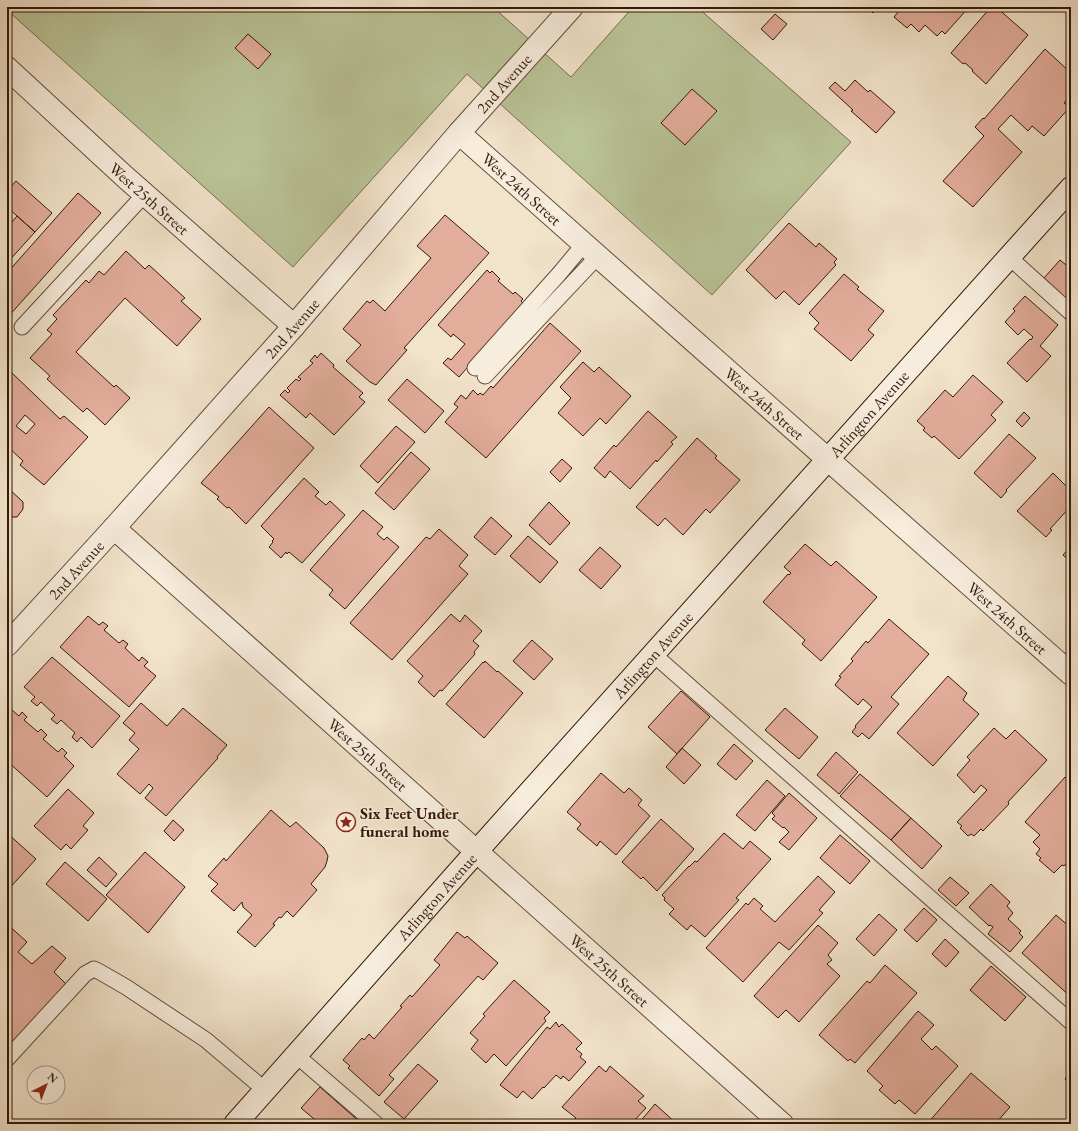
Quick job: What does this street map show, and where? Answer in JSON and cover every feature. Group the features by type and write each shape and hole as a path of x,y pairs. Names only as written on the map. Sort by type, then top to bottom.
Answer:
{"street":[{"name":"2nd Avenue","path":"7,645 114,528 294,326 459,133 572,7"},
{"name":"West 25th Street","path":"7,68 145,194 294,326"},
{"name":"West 24th Street","path":"459,133 1071,674"},
{"name":"Arlington Avenue","path":"235,1124 476,852 1071,188"},
{"name":"West 25th Street","path":"114,528 782,1124"}],"lane":[{"path":"22,327 145,194"},
{"path":"480,372 591,250"},
{"path":"1009,258 1071,313"},
{"path":"653,654 1071,1022"},
{"path":"8,1055 84,974 94,969 126,987 206,1040 265,1090"},
{"path":"296,1054 376,1124"}],"green space":[{"path":"7,7 493,7 571,77 633,7 697,7 851,142 712,295 467,74 293,267 7,10"}],"building":[{"path":"867,7 878,7 873,13"},
{"path":"901,7 969,7 945,34 942,31 937,36 925,25 919,32 911,24 907,28 894,17"},
{"path":"991,7 996,7 1028,35 986,84 972,71 973,70 965,63 963,64 951,53"},
{"path":"775,14 787,24 773,40 761,29"},
{"path":"248,34 271,54 258,69 235,48"},
{"path":"1045,49 1071,73 1071,95 1064,103 1070,107 1044,136 1032,126 1028,131 1011,115 998,129 1022,152 973,207 943,181 984,136 975,127 983,118 984,119"},
{"path":"855,80 868,92 870,90 895,112 876,133 851,111 853,110 829,88 835,82 845,91"},
{"path":"692,89 717,111 685,145 661,123"},
{"path":"16,181 52,213 35,232 7,207 7,191"},
{"path":"78,193 101,213 7,318 7,273"},
{"path":"445,215 489,253 404,348 407,350 376,385 370,382 346,361 361,345 343,329 367,301 370,303 373,300 385,311 431,258 417,246"},
{"path":"17,216 35,232 7,263 7,228"},
{"path":"789,223 816,247 819,243 837,259 834,262 836,265 799,305 784,291 776,299 746,270"},
{"path":"126,251 145,269 149,265 185,298 181,301 201,319 177,346 125,298 76,352 114,387 116,385 130,398 105,425 87,408 83,412 47,379 50,376 30,358 52,334 47,330 57,319 53,315 86,280 89,283 99,271 104,275"},
{"path":"1060,260 1071,269 1071,303 1044,278"},
{"path":"487,270 490,273 492,271 500,279 498,281 513,294 515,292 523,299 521,301 524,304 459,377 443,363 448,358 451,360 465,344 453,334 451,337 438,325"},
{"path":"844,274 859,287 857,289 884,311 868,330 874,335 851,361 814,329 819,323 809,313"},
{"path":"1025,296 1058,325 1040,346 1051,356 1027,382 1007,363 1033,337 1024,329 1018,335 1005,322 1015,311 1013,309"},
{"path":"550,323 581,351 486,458 445,422 458,407 454,404 461,395 466,399 473,390 478,395 480,393 483,395 491,386 493,388"},
{"path":"321,353 334,365 333,367 363,393 359,397 365,402 334,435 310,413 306,418 280,395 285,390 288,393 290,391 287,388 296,379 299,381 301,379 298,377 313,363 310,361 315,355 317,358"},
{"path":"583,362 594,372 599,367 631,396 606,424 600,418 583,436 558,413 571,398 560,387"},
{"path":"7,371 10,373 11,372 60,419 64,416 88,437 44,485 20,465 23,461 7,446","holes":["25,415 35,424 26,434 16,426"]},
{"path":"973,375 1003,402 991,415 996,420 959,459 934,436 932,438 923,430 925,428 917,421 945,390 953,397"},
{"path":"407,379 444,411 425,433 388,400"},
{"path":"269,407 314,448 246,524 229,507 227,508 217,499 219,497 201,483"},
{"path":"648,411 677,437 671,442 673,444 657,462 656,460 630,489 610,471 605,478 594,468 614,445 616,447"},
{"path":"1024,412 1030,418 1022,427 1016,421"},
{"path":"396,426 415,442 378,483 360,466"},
{"path":"1009,434 1036,458 1006,490 1007,491 1001,498 974,473"},
{"path":"697,438 717,456 715,458 740,480 710,513 706,509 683,535 665,518 658,526 636,507"},
{"path":"411,452 430,469 394,510 375,493"},
{"path":"562,459 572,468 560,482 550,472"},
{"path":"1053,473 1067,487 1071,483 1071,506 1050,529 1052,530 1046,537 1017,511"},
{"path":"304,478 319,492 315,496 326,505 330,501 345,515 302,563 289,552 287,554 286,552 281,558 269,547 274,539 261,526"},
{"path":"7,487 23,502 23,509 17,517 9,517 7,519"},
{"path":"549,502 570,523 550,545 529,525"},
{"path":"363,510 383,527 377,534 384,540 387,537 399,547 345,609 329,595 333,590 310,570"},
{"path":"491,517 512,536 495,555 474,537"},
{"path":"439,529 468,555 459,566 468,574 392,660 350,623 426,537 430,539"},
{"path":"528,536 558,562 540,583 510,556"},
{"path":"805,544 831,566 836,561 877,597 821,661 802,644 805,640 763,602 788,574 789,575 791,573 784,567"},
{"path":"1071,546 1071,562 1063,555"},
{"path":"600,547 621,566 601,589 579,570"},
{"path":"451,614 460,622 465,615 482,631 473,641 479,646 474,652 475,654 442,691 440,690 434,697 418,682 423,676 407,661"},
{"path":"88,616 99,625 103,622 108,626 104,630 119,643 123,640 128,644 125,648 139,661 142,657 148,662 144,666 156,676 129,707 60,647"},
{"path":"889,619 929,654 891,697 899,704 869,739 862,733 858,737 852,732 856,727 855,726 872,707 863,699 858,705 835,685 841,677 839,676 853,661 851,659 866,641 868,643"},
{"path":"532,640 553,659 534,680 513,661"},
{"path":"52,657 120,716 92,748 81,737 77,742 72,737 75,733 61,720 57,724 51,719 55,715 41,702 37,706 31,701 35,697 24,687"},
{"path":"485,661 523,693 484,738 446,704"},
{"path":"948,676 967,693 963,700 979,714 933,766 897,733"},
{"path":"681,691 710,717 677,754 648,727"},
{"path":"141,703 167,726 183,708 227,745 217,757 218,758 166,816 145,798 153,788 149,784 140,794 117,774 139,749 129,740 135,733 123,723"},
{"path":"7,706 19,716 22,712 27,717 24,720 38,732 41,729 47,735 43,739 58,752 62,748 67,753 64,756 74,766 47,797 7,761"},
{"path":"785,708 818,737 799,759 765,730"},
{"path":"994,728 1006,739 1015,730 1047,760 1008,802 1009,804 983,831 981,829 974,836 971,834 968,836 960,828 962,826 957,822 987,790 981,785 974,793 957,775 970,760 967,757"},
{"path":"734,744 753,761 736,780 717,764"},
{"path":"682,748 701,765 684,784 666,767"},
{"path":"836,752 858,772 839,794 817,775"},
{"path":"601,773 624,793 629,788 642,800 638,805 650,816 616,855 600,841 597,846 577,829 581,824 567,812"},
{"path":"860,774 911,818 891,840 840,796"},
{"path":"1065,777 1071,782 1071,858 1064,866 1062,865 1054,873 1039,860 1041,858 1036,854 1040,849 1033,842 1040,835 1025,822"},
{"path":"767,780 785,796 755,831 736,815"},
{"path":"68,789 94,813 83,826 88,830 71,849 66,844 61,850 34,826"},
{"path":"789,793 817,818 789,850 779,842 789,832 772,819 775,816 772,813"},
{"path":"271,810 290,827 296,822 324,848 328,856 325,867 311,884 317,890 293,917 287,911 281,918 279,917 273,924 275,925 255,947 237,932 252,915 243,907 242,902 234,911 211,891 218,884 208,876 224,858 226,861"},
{"path":"911,818 942,846 922,869 891,840"},
{"path":"661,819 694,849 657,891 643,877 641,879 622,862"},
{"path":"173,820 184,830 174,841 164,831"},
{"path":"7,833 36,859 7,891"},
{"path":"724,833 743,849 750,841 771,859 736,898 739,900 705,937 691,925 687,930 669,914 674,909 664,900 665,898 662,895 689,866 695,861 697,862"},
{"path":"840,835 870,861 850,884 820,858"},
{"path":"145,852 185,887 148,933 106,895"},
{"path":"99,857 117,874 106,887 87,870"},
{"path":"65,862 107,899 88,921 46,884"},
{"path":"818,876 835,892 819,910 823,913 789,950 779,942 743,982 706,948 746,903 748,905 754,898 763,906 760,909 775,922"},
{"path":"950,877 969,893 956,906 938,890"},
{"path":"991,884 1010,902 1007,906 1013,913 1008,919 1021,931 1019,933 1023,937 1010,952 988,934 993,927 990,925 989,926 969,907"},
{"path":"924,908 937,920 917,942 904,930"},
{"path":"879,914 897,930 874,956 856,939"},
{"path":"1056,915 1071,928 1071,997 1022,953"},
{"path":"7,924 27,942 18,952 32,964 52,946 66,958 54,972 68,986 13,1047 7,1041"},
{"path":"818,925 838,943 828,955 832,960 827,964 840,976 799,1022 786,1010 778,1018 754,996"},
{"path":"457,932 465,938 467,936 498,963 483,980 478,976 389,1075 394,1079 379,1096 348,1068 350,1066 343,1060 362,1038 364,1040 369,1034 374,1039 402,1007 400,1006 410,995 412,997 440,965 434,960"},
{"path":"945,939 959,952 946,967 932,954"},
{"path":"885,965 917,993 855,1063 850,1059 848,1061 819,1035 867,981 870,983"},
{"path":"991,966 1026,997 1005,1021 970,990"},
{"path":"514,980 550,1012 544,1018 546,1021 506,1066 494,1054 486,1063 471,1049 478,1040 470,1033 485,1016 483,1014"},
{"path":"918,1011 934,1025 921,1039 932,1050 936,1046 958,1066 915,1114 899,1100 895,1104 879,1090 883,1086 867,1071"},
{"path":"556,1022 559,1027 562,1024 582,1043 576,1049 582,1054 580,1057 586,1062 569,1081 563,1076 561,1079 556,1075 532,1099 523,1091 517,1098 500,1085 547,1027 550,1029"},
{"path":"418,1064 438,1081 404,1119 384,1102"},
{"path":"599,1066 606,1072 610,1066 644,1096 638,1101 646,1108 631,1124 571,1123 576,1118 562,1107"},
{"path":"1071,1072 1071,1085 1065,1079"},
{"path":"971,1073 1010,1107 995,1124 927,1124"},
{"path":"320,1087 362,1124 320,1124 301,1108"},
{"path":"655,1104 677,1124 638,1124"}],"place":[{"name":"Six Feet Under funeral home","path":"346,822"}]}
